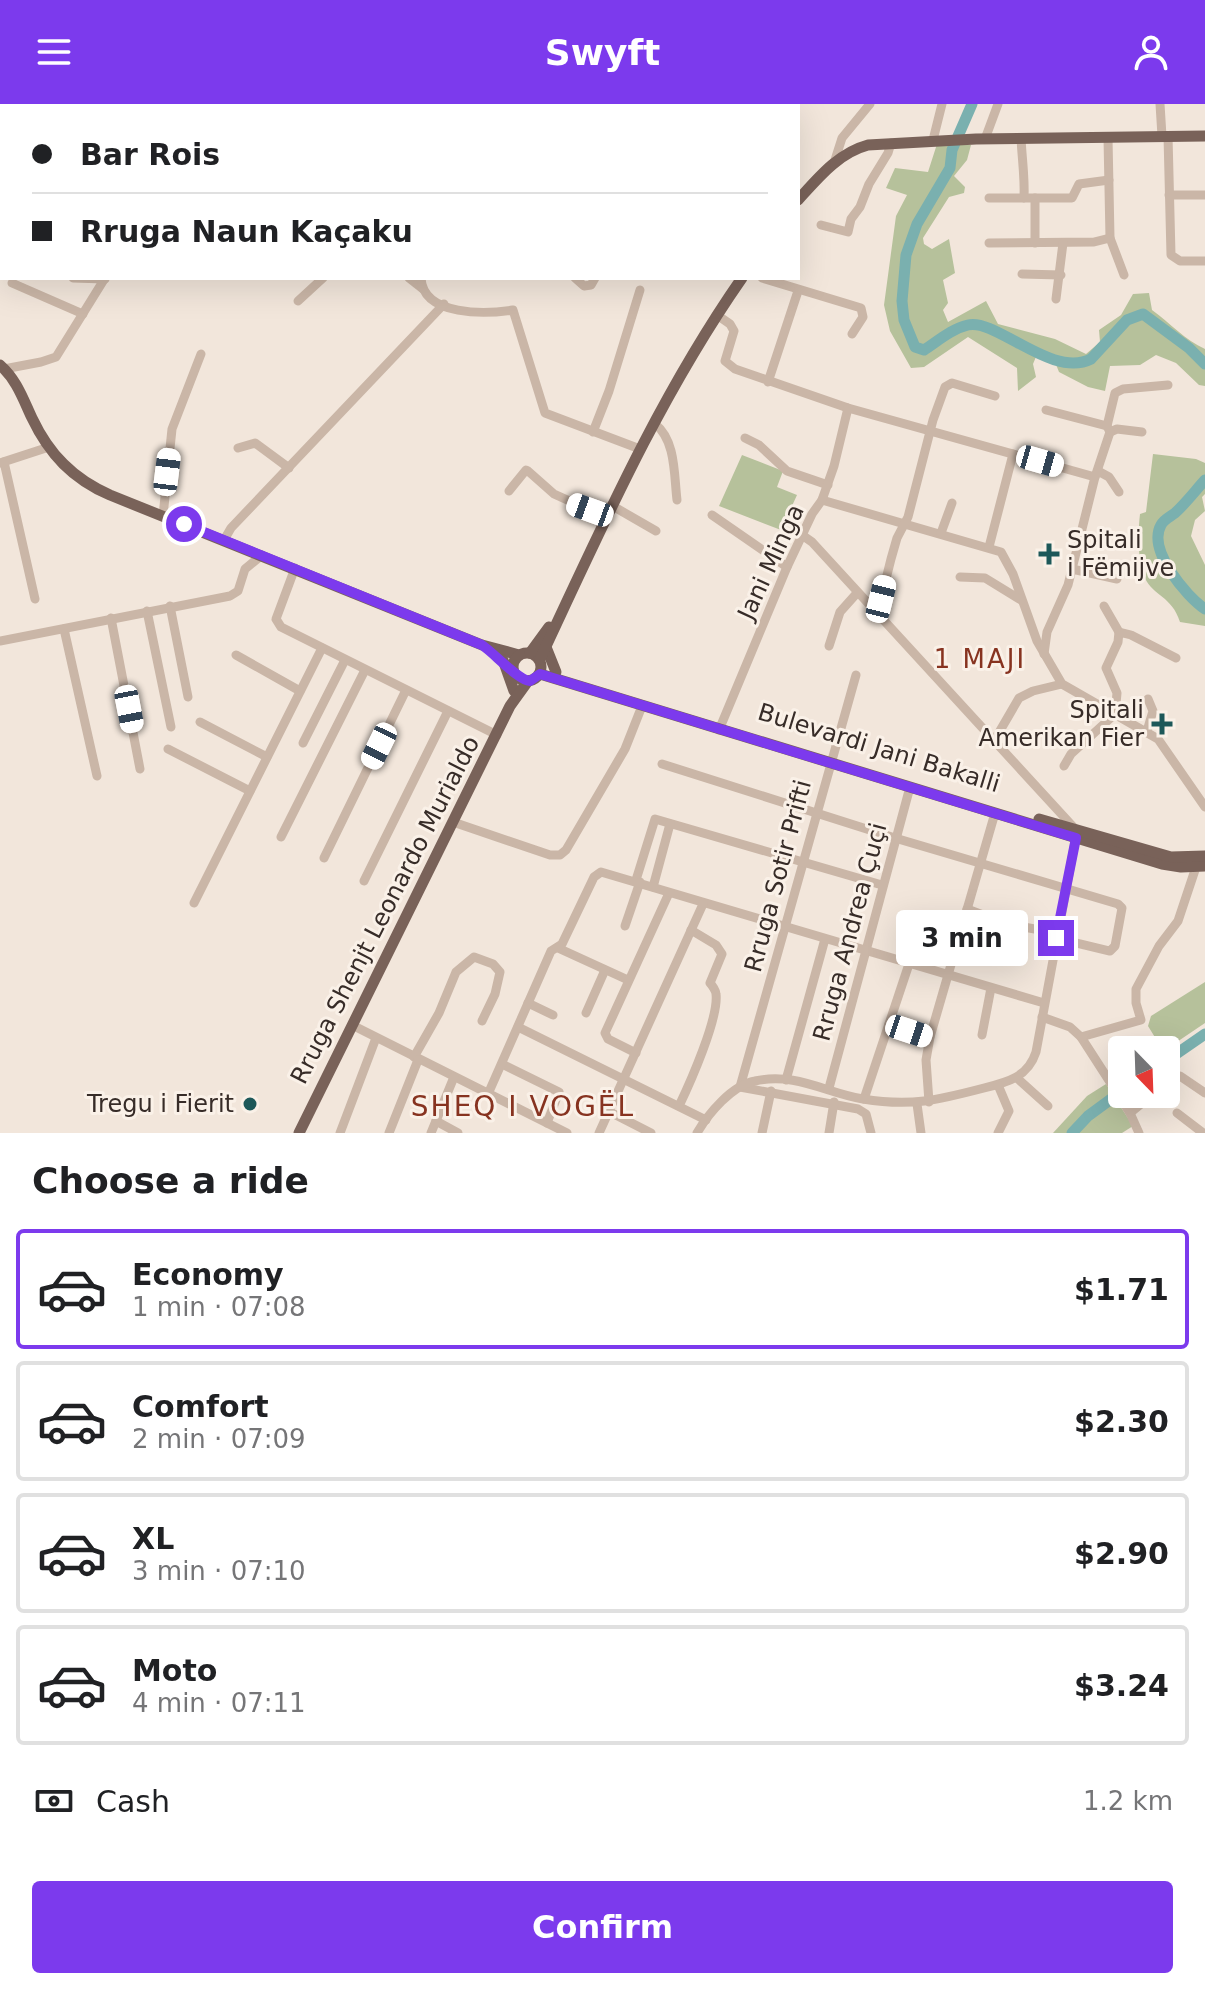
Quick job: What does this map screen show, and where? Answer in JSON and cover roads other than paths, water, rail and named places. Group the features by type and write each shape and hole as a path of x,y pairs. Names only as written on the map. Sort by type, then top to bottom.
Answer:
{"main road":[{"path":"800,198 834,163 860,147 935,140 1205,136"},
{"path":"482,645 528,681 534,662 640,449 717,315 741,280"},
{"path":"2,367 18,387 49,447 85,483 482,645 534,662"},
{"path":"534,662 546,647 559,614"},
{"path":"546,647 556,672"},
{"path":"503,660 514,691"},
{"name":"Rruga Shenjt Leonardo Murialdo","path":"299,1133 497,735 514,691 514,662 534,662"},
{"name":"Bulevardi Jani Bakalli","path":"534,662 642,706 720,726"},
{"name":"Bulevardi Jani Bakalli","path":"534,662 720,726 1077,834 1162,864 1200,866"},
{"name":"Rruga Shenjt Leonardo Murialdo","path":"510,706 528,681"},
{"name":"Bulevardi Jani Bakalli","path":"830,759 995,813 1171,857 1205,856"}],"street":[{"path":"834,163 842,138 870,104"},
{"path":"935,140 942,104"},
{"path":"980,139 998,104"},
{"path":"1160,104 1165,136 1171,255 1180,261 1205,261"},
{"path":"1021,138 1022,164 1035,243"},
{"path":"1108,138 1110,238 1124,275"},
{"path":"821,225 848,232 851,219 891,143"},
{"path":"989,198 1072,198 1079,184 1109,180"},
{"path":"1169,195 1205,195"},
{"path":"989,243 1094,242 1110,238"},
{"path":"1056,299 1063,243"},
{"path":"1022,274 1061,275"},
{"path":"2,367 56,357 104,280"},
{"path":"298,301 321,280"},
{"path":"412,280 444,304 466,313 513,310 545,413 640,449"},
{"path":"421,280 423,289"},
{"path":"577,280 584,286 591,285 594,280"},
{"path":"768,280 861,308 863,317 852,334"},
{"path":"12,283 83,314"},
{"path":"593,432 640,290"},
{"path":"768,382 798,291"},
{"path":"224,540 231,528 444,304"},
{"path":"717,315 734,331 725,356 726,363 735,369 848,408 1109,477 1119,492"},
{"path":"163,516 172,429 201,354"},
{"path":"877,615 891,559 918,483 940,395 948,384 995,396"},
{"path":"1044,654 1049,625 1063,599 1072,569 1116,391 1168,385"},
{"name":"Jani Minga","path":"720,726 787,567 822,500 848,408"},
{"path":"1046,410 1108,429 1142,432"},
{"path":"655,424 669,443 677,500"},
{"path":"745,438 759,445 793,475 828,485"},
{"path":"238,448 255,443 289,468"},
{"path":"35,599 2,462 49,447"},
{"path":"989,547 1013,454"},
{"path":"509,491 526,470 554,494 605,517"},
{"path":"822,500 989,547 1005,555 1044,654 1062,684 1147,731 1165,747 1205,807"},
{"path":"941,533 952,503"},
{"path":"611,505 656,531"},
{"path":"712,515 787,567"},
{"path":"697,1133 740,1087 757,1080 786,1080 829,1088 864,1099 917,1104 1017,1078 1034,1059 1077,834 802,535"},
{"path":"0,641 235,594 245,569 262,555"},
{"path":"295,568 276,623 286,631 497,735"},
{"path":"1072,569 1117,579"},
{"path":"960,577 985,578 1021,600"},
{"path":"829,646 840,612 857,593"},
{"path":"170,606 188,697"},
{"path":"1064,766 1071,754 1115,714 1117,693 1106,668 1118,642 1119,632 1104,606"},
{"path":"147,611 171,727"},
{"path":"111,618 140,769"},
{"path":"64,629 97,776"},
{"path":"1119,632 1176,658"},
{"path":"194,903 322,648"},
{"path":"236,655 300,691"},
{"path":"303,743 345,660"},
{"path":"281,837 365,670"},
{"name":"Rruga Sotir Prifti","path":"740,1087 856,675"},
{"path":"994,741 1019,698 1062,684"},
{"path":"324,858 406,690"},
{"path":"1147,731 1153,711 1148,699"},
{"path":"453,822 550,855 564,853 625,749 642,706"},
{"path":"364,881 448,711"},
{"path":"200,722 267,757"},
{"path":"168,749 250,791"},
{"path":"662,764 895,838 1066,886 1118,904 1122,911 1115,946 1110,951 1007,924 967,909"},
{"name":"Rruga Andrea Çuçi","path":"829,1088 910,787"},
{"path":"929,1102 926,1060 930,1037 995,813"},
{"path":"625,926 655,819 882,885"},
{"path":"653,887 670,824"},
{"path":"1081,1037 1141,1020 1136,989 1159,946 1178,921 1200,866"},
{"path":"488,1094 551,951 558,948 597,874 605,871 703,904 1044,1003"},
{"path":"636,1053 605,1036 669,893"},
{"path":"599,1133 703,904"},
{"path":"679,1106 695,1072 710,1024 716,995 710,983 722,954 716,945 691,930"},
{"path":"786,1080 825,939"},
{"path":"558,948 628,980"},
{"path":"389,1133 416,1058 456,972 474,957 493,964 500,972 495,994 482,1021"},
{"path":"864,1099 909,964"},
{"path":"586,1013 605,970"},
{"path":"982,1035 991,988"},
{"path":"528,1003 553,1015"},
{"path":"1042,1017 1070,1027 1081,1037 1139,1133"},
{"path":"889,1024 930,1037"},
{"path":"352,1025 567,1133"},
{"path":"518,1027 706,1120"},
{"path":"340,1133 376,1038"},
{"path":"502,1064 559,1092 547,1123"},
{"path":"1180,1076 1205,1093"},
{"path":"431,1133 454,1077"},
{"path":"1017,1078 1048,1106"},
{"path":"998,1085 1009,1114 998,1133"},
{"path":"740,1087 834,1102 863,1110 871,1133"},
{"path":"762,1133 771,1091"},
{"path":"829,1133 834,1102"},
{"path":"917,1104 921,1133"},
{"path":"1128,1111 1132,1108"},
{"path":"610,1112 651,1133"},
{"path":"1177,1113 1203,1133"},
{"path":"436,1121 458,1133"}],"waterway":[{"path":"972,104 952,150 950,168 917,224 906,255 902,301 904,320 915,347 924,350 956,329 980,325 1042,355 1076,363 1091,359 1127,320 1143,314 1189,348 1205,364"},
{"path":"1205,480 1164,521 1158,535 1159,547 1171,572 1205,609"},
{"path":"1180,1051 1205,1034"},
{"path":"1072,1133 1108,1101"}],"place":[{"name":"Spitali i Fëmijve","path":"1049,554"},
{"name":"Spitali Amerikan Fier","path":"1162,724"},
{"name":"Tregu i Fierit","path":"250,1104"}],"district":[{"name":"1 MAJI","path":"980,659"},
{"name":"SHEQ I VOGËL","path":"523,1106"}]}
